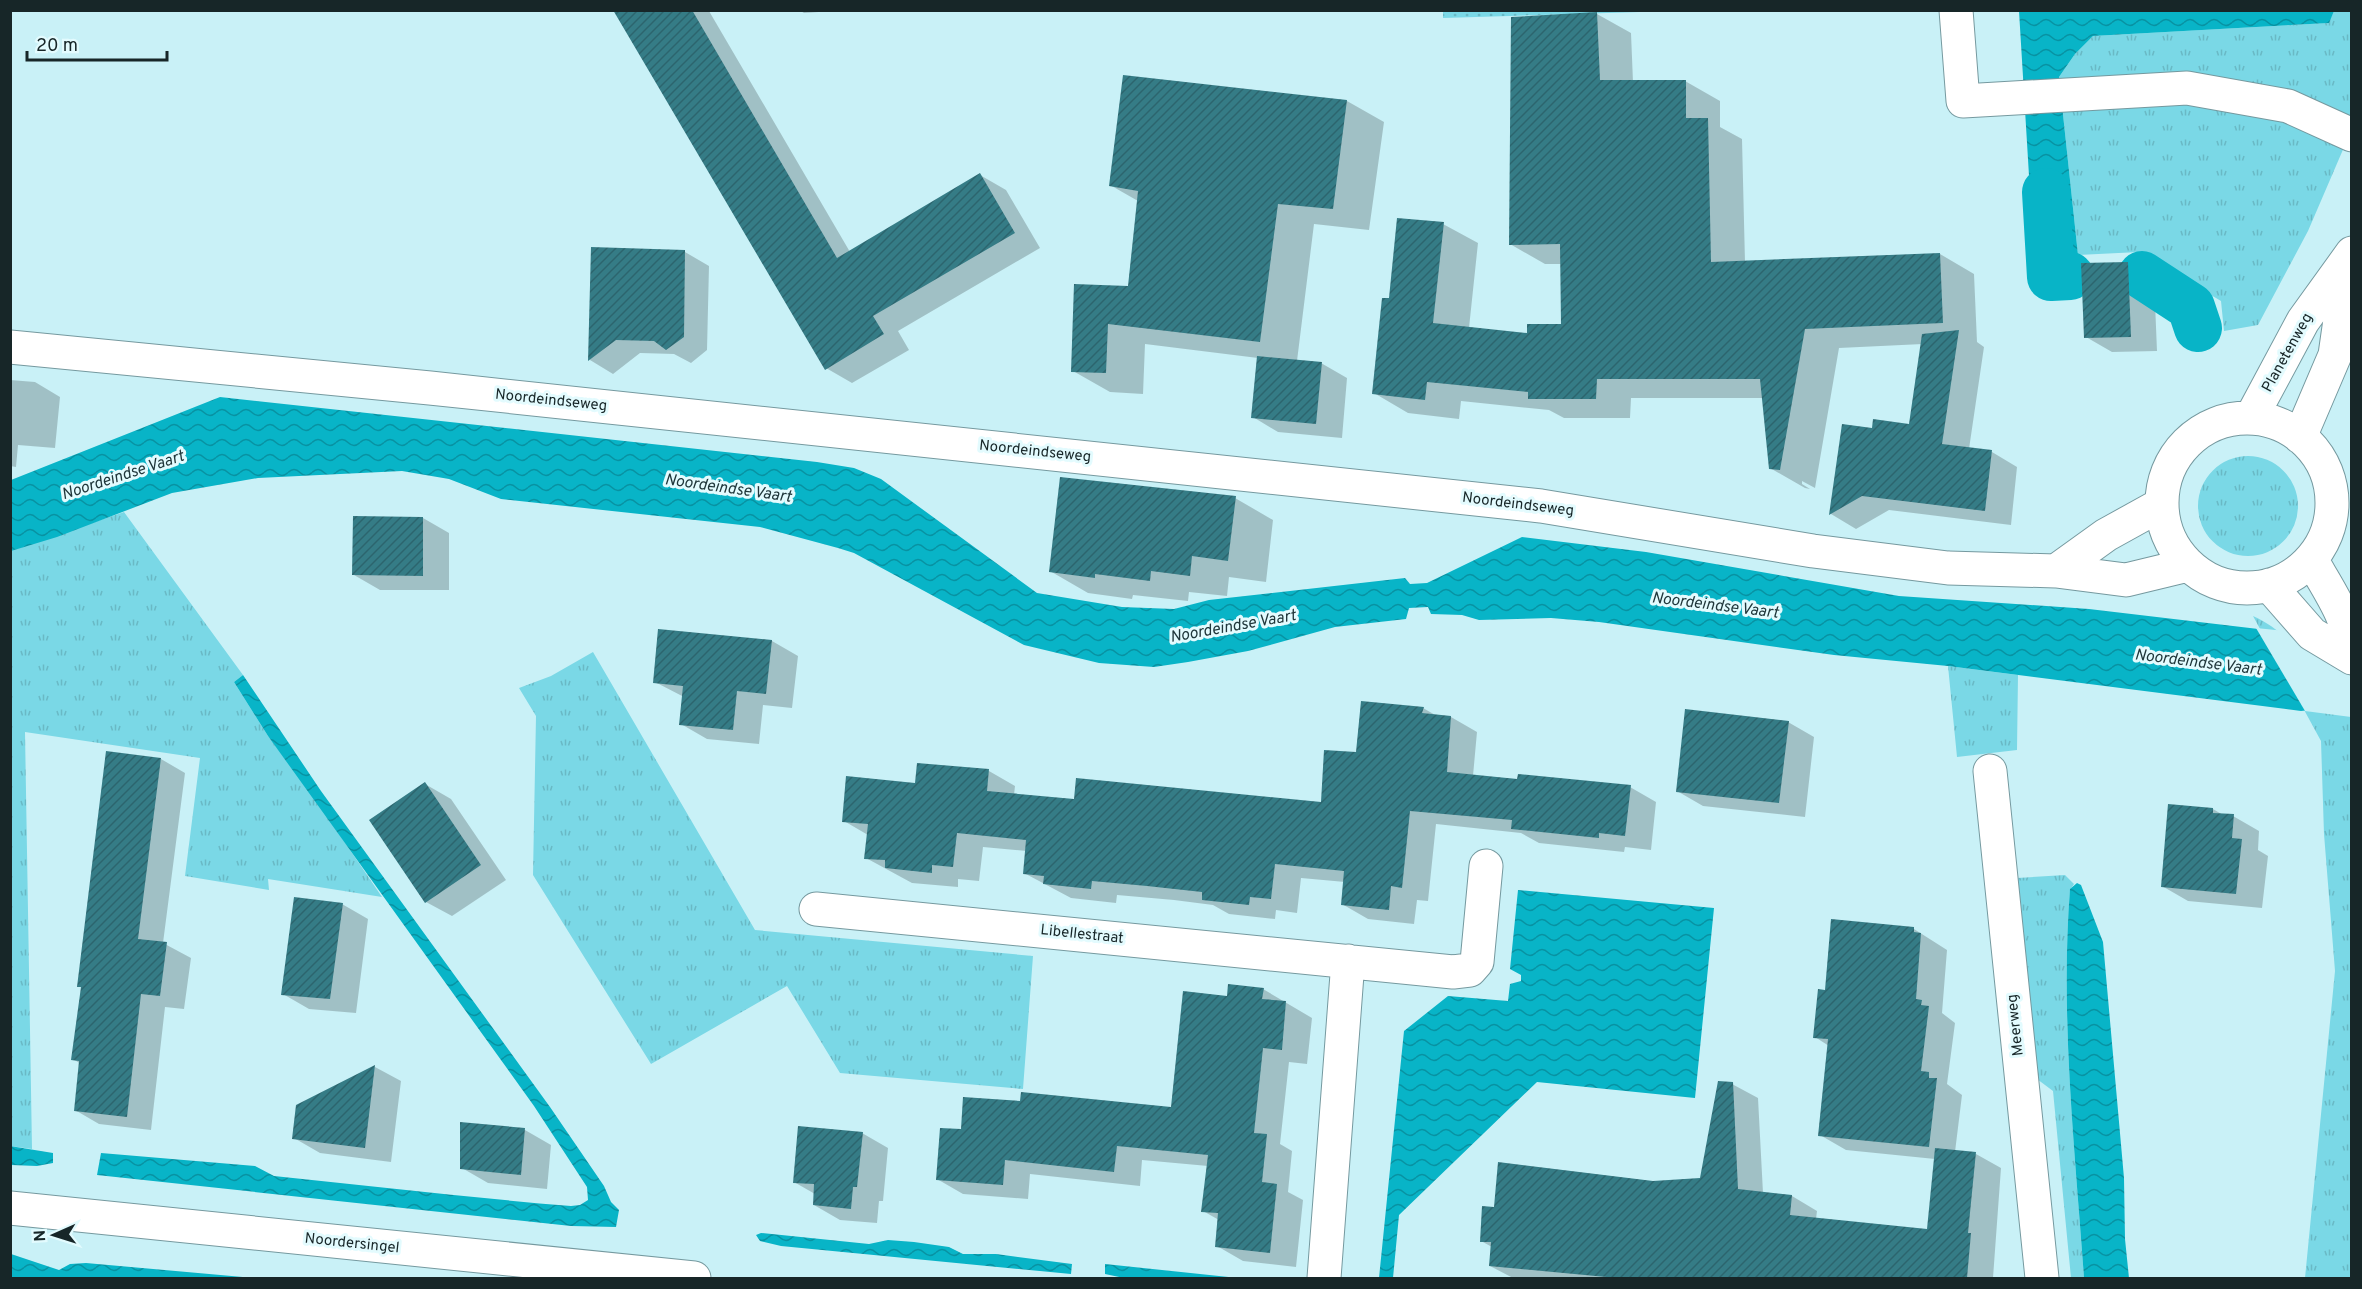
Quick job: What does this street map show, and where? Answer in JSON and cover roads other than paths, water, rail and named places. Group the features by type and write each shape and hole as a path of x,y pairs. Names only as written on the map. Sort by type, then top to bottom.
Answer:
{"street":[{"path":"1956,10 1963,101 2086,92 2187,88 2288,106 2352,135"},
{"name":"Planetenweg","path":"2251,418 2303,321 2350,256"},
{"name":"Planetenweg","path":"2300,437 2335,355 2350,256"},
{"name":"Noordeindseweg","path":"10,347 430,388 1541,506 1813,551 1948,568 2056,571 2126,580 2188,565"},
{"path":"2251,418 2277,424 2300,437 2321,463 2332,496 2327,529 2321,545 2311,559 2292,575 2269,585 2244,588 2220,584 2188,565 2169,537 2162,504 2167,474 2174,460 2194,437 2221,422 2251,418"},
{"path":"2056,571 2106,535 2162,504"},
{"path":"2311,559 2341,612 2351,650"},
{"path":"2269,585 2312,634 2351,650"},
{"name":"Meerweg","path":"1989,771 2043,1278"},
{"name":"Libellestraat","path":"816,909 1453,972 1470,970 1478,963 1486,866"},
{"path":"1324,1275 1348,961"},
{"name":"Noordersingel","path":"10,1208 694,1278"}],"water":[{"path":"2019,11 2334,11 2329,23 2093,36 2075,54 2059,77 2078,255 2034,258"},
{"name":"Noordeindse Vaart","path":"220,397 817,462 854,468 881,479 1037,593 1122,607 1174,609 1209,600 1405,578 1410,584 1427,583 1522,537 1646,552 1899,596 2089,609 2351,640 2310,710 2301,711 1948,666 1834,655 1599,622 1551,618 1479,620 1462,615 1431,614 1428,607 1409,608 1406,619 1335,627 1248,651 1188,662 1154,667 1099,663 1024,645 854,553 838,548 760,527 501,499 449,479 402,471 258,478 172,493 57,537 11,551 11,480"},
{"path":"243,675 321,791 550,1107 604,1186 611,1202 619,1210 616,1227 571,1226 97,1175 101,1153 255,1166 274,1176 497,1199 571,1206 580,1205 588,1200 587,1187 534,1106 268,736 234,682"},
{"path":"2077,883 2081,885 2103,942 2124,1178 2125,1239 2129,1278 2084,1278 2070,1084 2067,986 2070,889"},
{"path":"1518,890 1714,908 1695,1098 1537,1082 1399,1215 1393,1278 1379,1278 1404,1031 1448,996 1508,1001 1510,984 1521,981 1521,975 1510,969"},
{"path":"10,1146 53,1153 53,1163 37,1166 11,1165"},
{"path":"761,1233 869,1244 888,1240 914,1242 949,1247 963,1254 996,1254 1072,1264 1071,1274 781,1246 760,1241 756,1235"},
{"path":"11,1254 59,1270 70,1264 86,1263 254,1278 11,1278"},
{"path":"1105,1264 1238,1278 1124,1278 1105,1274"}],"waterway":[{"path":"2046,192 2051,277 2070,276"},
{"path":"2142,275 2191,307 2198,328"}]}
